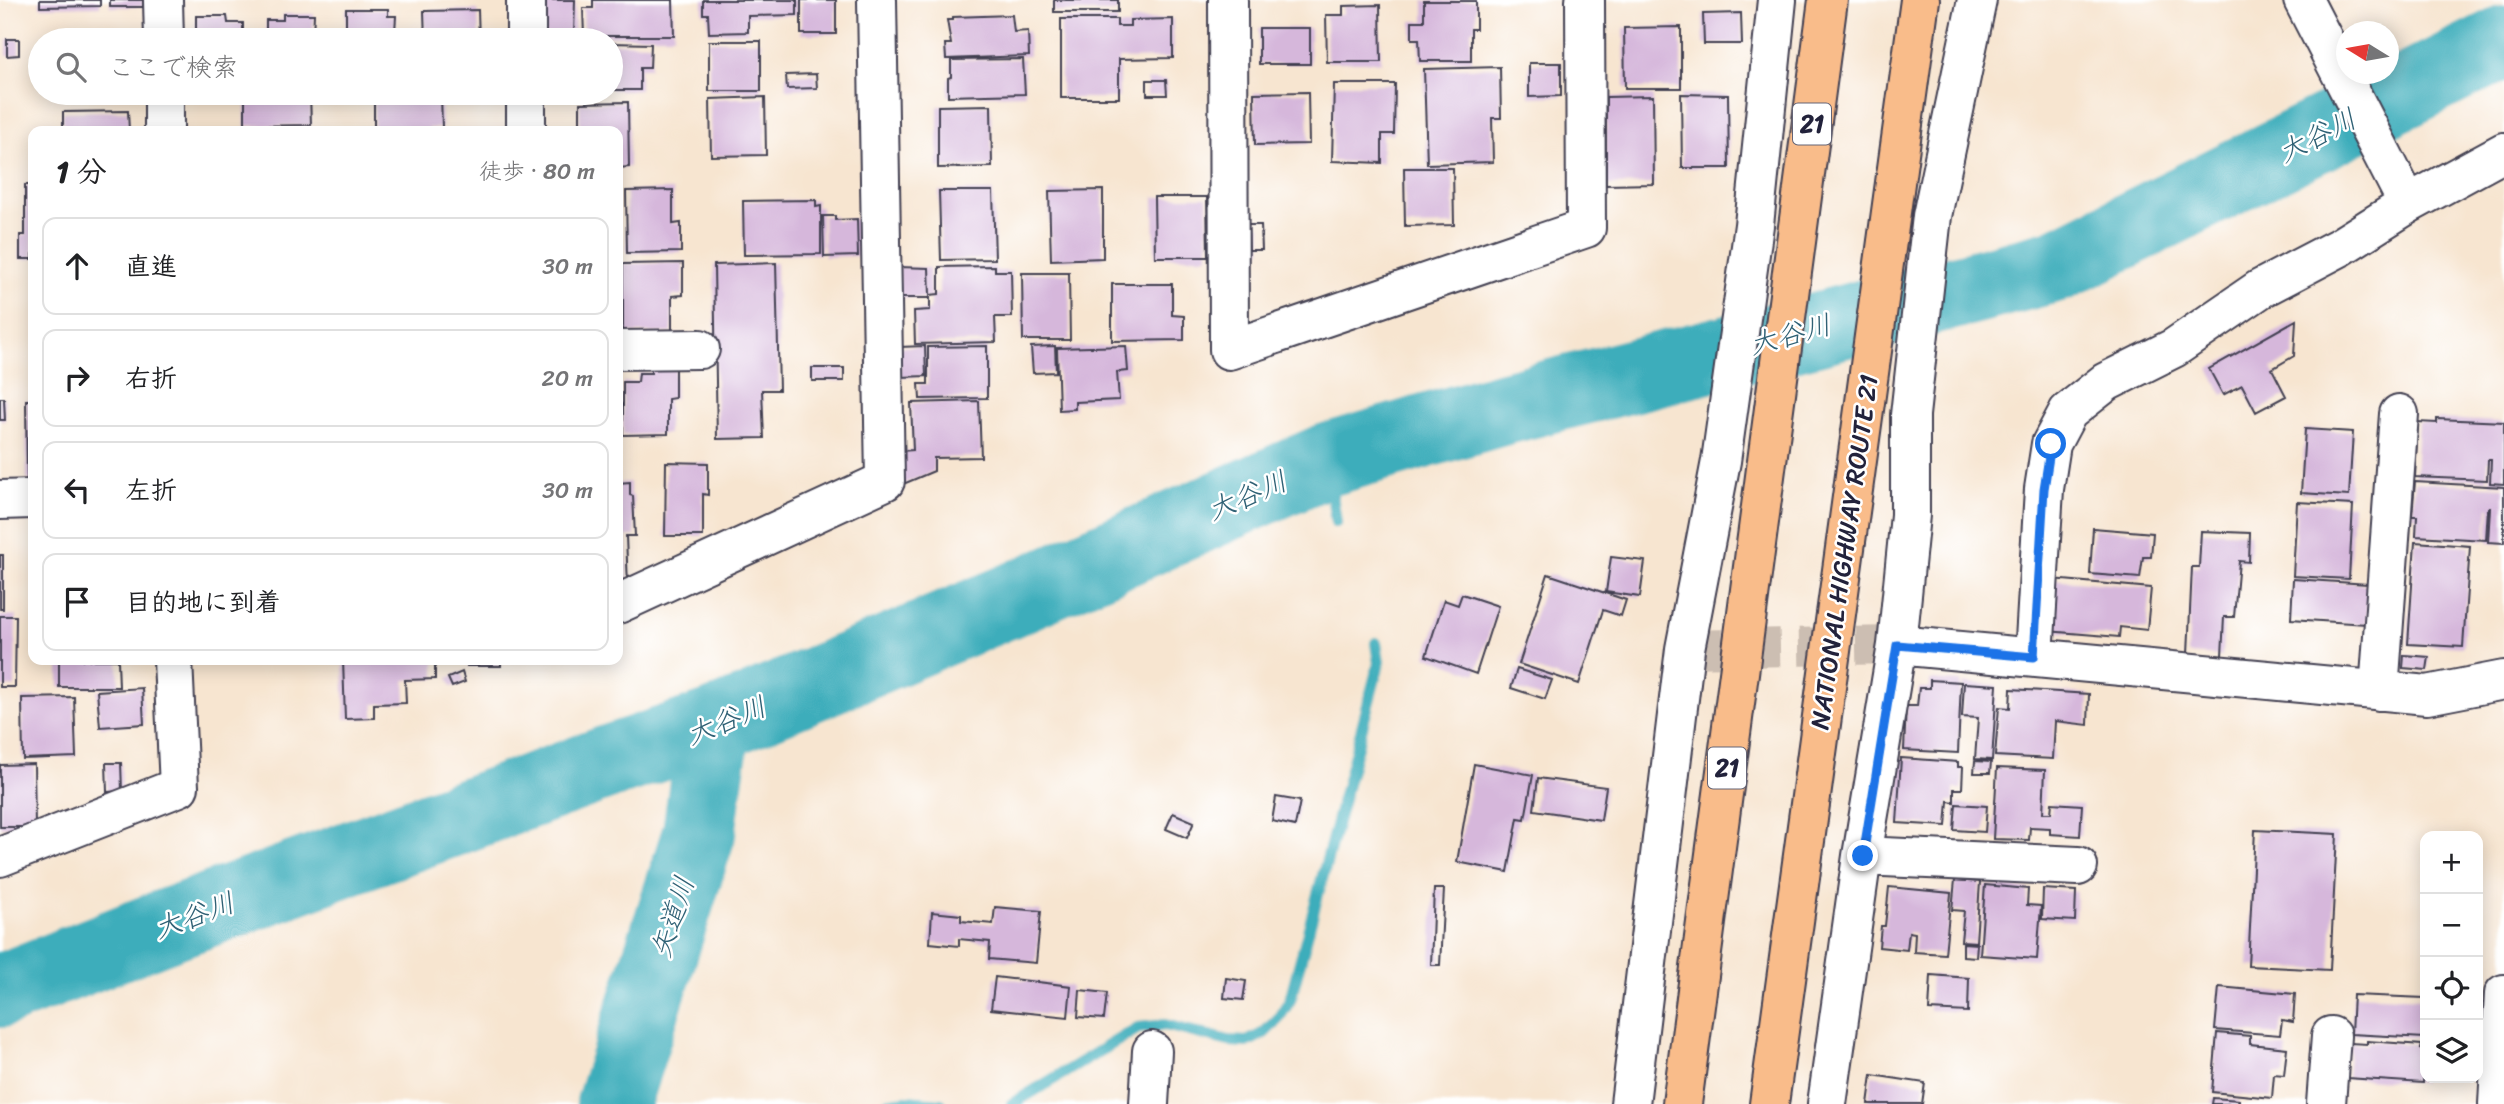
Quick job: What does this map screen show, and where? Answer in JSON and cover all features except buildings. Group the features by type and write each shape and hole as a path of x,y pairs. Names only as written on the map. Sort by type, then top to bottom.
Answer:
{"highway":[{"name":"21","path":"1682,1104 1828,0"},
{"name":"NATIONAL HIGHWAY ROUTE 21","path":"1769,1104 1920,0"}],"street":[{"path":"163,0 164,28"},
{"path":"526,0 526,28"},
{"path":"623,602 885,481 877,0"},
{"path":"1228,0 1229,350 1586,228 1585,0"},
{"path":"1630,1104 1685,649 1721,461 1754,225 1777,0"},
{"path":"1827,1104 1897,645 1910,516 1910,415 1932,216 1977,0"},
{"path":"2303,0 2402,192"},
{"path":"164,105 164,126"},
{"path":"526,105 526,126"},
{"path":"2034,657 2044,489 2051,444 2068,412 2106,382 2174,348 2260,289 2340,247 2402,192 2504,152"},
{"path":"623,350 700,349"},
{"path":"2379,691 2399,414"},
{"path":"0,500 28,499"},
{"path":"1897,645 2427,695 2504,680"},
{"path":"0,857 178,787 173,665"},
{"path":"1863,856 2078,866"},
{"path":"2498,1104 2504,994"},
{"path":"2326,1104 2331,1036"},
{"path":"1149,1104 1153,1051"}],"waterway":[{"name":"大谷川","path":"0,991 157,929 614,760 714,726 1007,602 1327,460 1501,409 2058,265 2504,42"},
{"path":"1327,460 1336,522"},
{"path":"1012,1104 1138,1028 1165,1025 1229,1041 1247,1042 1264,1033 1278,1019 1290,1000 1379,663 1376,643"},
{"name":"矢道川","path":"613,1104 699,833 714,726"},
{"path":"886,1104 906,1101 941,1104"}],"tunnel":[{"path":"1685,649 1897,645"}],"route":[{"path":"1863,856 1897,645 2034,657 2044,489 2051,444"}]}
